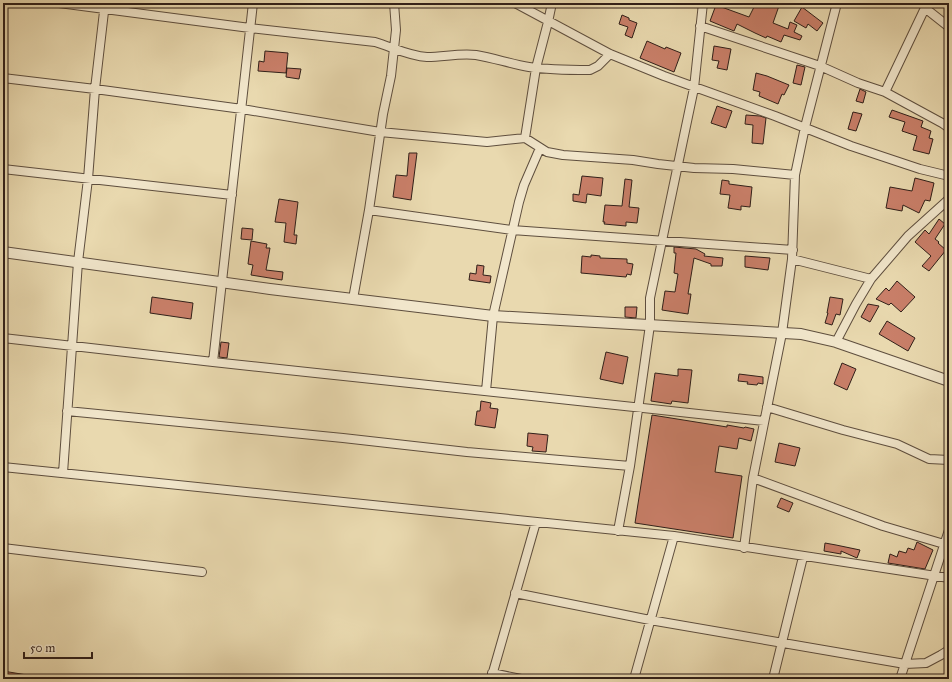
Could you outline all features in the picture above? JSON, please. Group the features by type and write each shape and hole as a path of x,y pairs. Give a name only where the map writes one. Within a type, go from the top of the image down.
{"street":[{"path":"59,3 104,6 250,28 375,42 408,54 426,57 454,54 477,55 536,68 590,70 598,66 610,54"},
{"path":"213,362 253,3"},
{"path":"353,299 369,210 394,48 396,30 394,3"},
{"path":"515,3 610,54 694,88 805,127 851,146 920,169 949,176"},
{"path":"525,138 536,68 552,3"},
{"path":"618,531 639,407 650,325 650,298 694,88 703,3"},
{"path":"744,548 753,478 782,332 793,254 795,175 805,127 837,3"},
{"path":"63,473 78,262 88,179 95,89 104,6"},
{"path":"885,92 925,6 949,27"},
{"path":"700,26 820,66 858,83 885,92 949,128"},
{"path":"3,78 242,109 380,132 487,142 525,138 547,152 563,155 795,175"},
{"path":"486,391 493,316 512,230 524,185 540,148"},
{"path":"3,169 232,196"},
{"path":"836,342 871,279 908,236 949,199"},
{"path":"369,210 512,230 663,241 793,254 871,279"},
{"path":"3,252 222,282 493,316 782,332 814,336 836,342 949,381"},
{"path":"3,338 764,421"},
{"path":"767,407 843,430 897,444 929,459 949,460"},
{"path":"68,411 343,438 467,452 630,466"},
{"path":"3,467 674,536 744,548 949,578"},
{"path":"753,478 883,526 944,544"},
{"path":"521,679 491,676 536,522"},
{"path":"900,679 935,577 949,530"},
{"path":"634,679 674,536"},
{"path":"3,548 202,572"},
{"path":"773,679 803,557"},
{"path":"515,593 650,620 905,664 926,663 949,650"}],"building":[{"path":"756,3 780,3 773,23 788,29 790,22 797,25 794,32 802,36 800,40 784,35 781,42 767,36 766,38 737,24 734,31 710,21 716,5 749,17"},
{"path":"802,7 823,23 817,31 808,24 806,28 794,21"},
{"path":"622,15 637,23 632,38 625,35 628,27 619,24"},
{"path":"647,41 665,49 666,47 681,53 674,72 640,58"},
{"path":"714,46 731,49 727,70 717,68 719,61 712,60"},
{"path":"265,51 288,53 286,73 258,71 259,61 264,62"},
{"path":"797,65 805,67 801,85 793,83"},
{"path":"287,68 301,69 299,79 286,77"},
{"path":"756,73 789,85 784,95 782,94 778,104 759,96 760,92 753,90"},
{"path":"860,89 866,92 863,103 856,101"},
{"path":"717,106 732,111 726,128 711,123"},
{"path":"892,110 923,121 921,127 931,131 929,138 933,139 929,154 913,150 917,136 902,131 905,122 889,117"},
{"path":"853,112 862,114 856,131 848,129"},
{"path":"746,115 766,118 763,144 752,143 753,125 745,124"},
{"path":"409,153 417,153 411,200 393,197 396,175 407,176"},
{"path":"582,176 603,178 601,196 587,194 586,203 573,201 573,194 579,195"},
{"path":"915,178 934,183 930,201 925,200 919,213 903,205 902,211 886,208 890,187 912,191"},
{"path":"625,179 632,180 629,207 639,208 637,223 626,222 626,226 604,224 605,205 622,206"},
{"path":"722,180 729,181 729,184 752,187 750,207 741,206 741,210 728,208 730,195 720,194"},
{"path":"279,199 298,202 294,235 297,235 296,244 284,242 286,223 275,222"},
{"path":"939,219 945,224 935,239 946,250 929,271 922,266 931,256 915,242 925,230 929,234"},
{"path":"242,228 253,229 252,240 241,239"},
{"path":"251,241 267,244 266,248 270,248 266,270 283,272 282,280 251,275 253,265 248,264"},
{"path":"674,247 696,249 705,254 704,256 723,258 722,266 711,266 711,264 694,258 688,294 691,294 688,314 662,310 665,291 675,292 678,274 674,273 676,253 674,253"},
{"path":"591,255 600,256 600,258 627,259 627,263 633,264 631,275 627,274 626,277 581,273 582,256 591,257"},
{"path":"745,256 770,258 768,270 745,267"},
{"path":"477,265 484,266 483,275 491,276 490,283 469,280 470,273 476,274"},
{"path":"897,281 915,297 901,312 891,303 889,305 876,299 886,288 889,291"},
{"path":"152,297 193,303 191,319 150,313"},
{"path":"830,297 843,299 840,315 836,314 832,325 825,323"},
{"path":"868,304 879,306 870,322 861,317"},
{"path":"625,307 637,307 636,318 625,317"},
{"path":"887,321 915,338 908,351 879,334"},
{"path":"221,342 229,343 227,358 219,357"},
{"path":"606,352 628,357 623,384 600,379"},
{"path":"842,363 856,369 847,390 834,384"},
{"path":"678,369 692,370 688,403 672,401 671,404 651,401 655,373 678,376"},
{"path":"739,374 763,377 763,384 747,384 748,382 738,381"},
{"path":"481,401 491,403 490,408 498,409 495,428 475,425 477,411 480,411"},
{"path":"652,415 727,427 727,425 754,429 751,441 739,438 737,449 719,446 715,472 742,476 733,538 635,523"},
{"path":"528,433 548,435 546,452 532,451 533,447 527,446"},
{"path":"779,443 800,448 795,466 775,462"},
{"path":"781,498 793,503 789,512 777,507"},
{"path":"917,542 933,550 925,569 888,563 890,554 897,557 899,551 906,553 908,548 914,550"},
{"path":"825,543 860,550 857,558 841,551 841,554 824,551"},
{"path":"3,671 27,675 27,679 3,679"}]}
